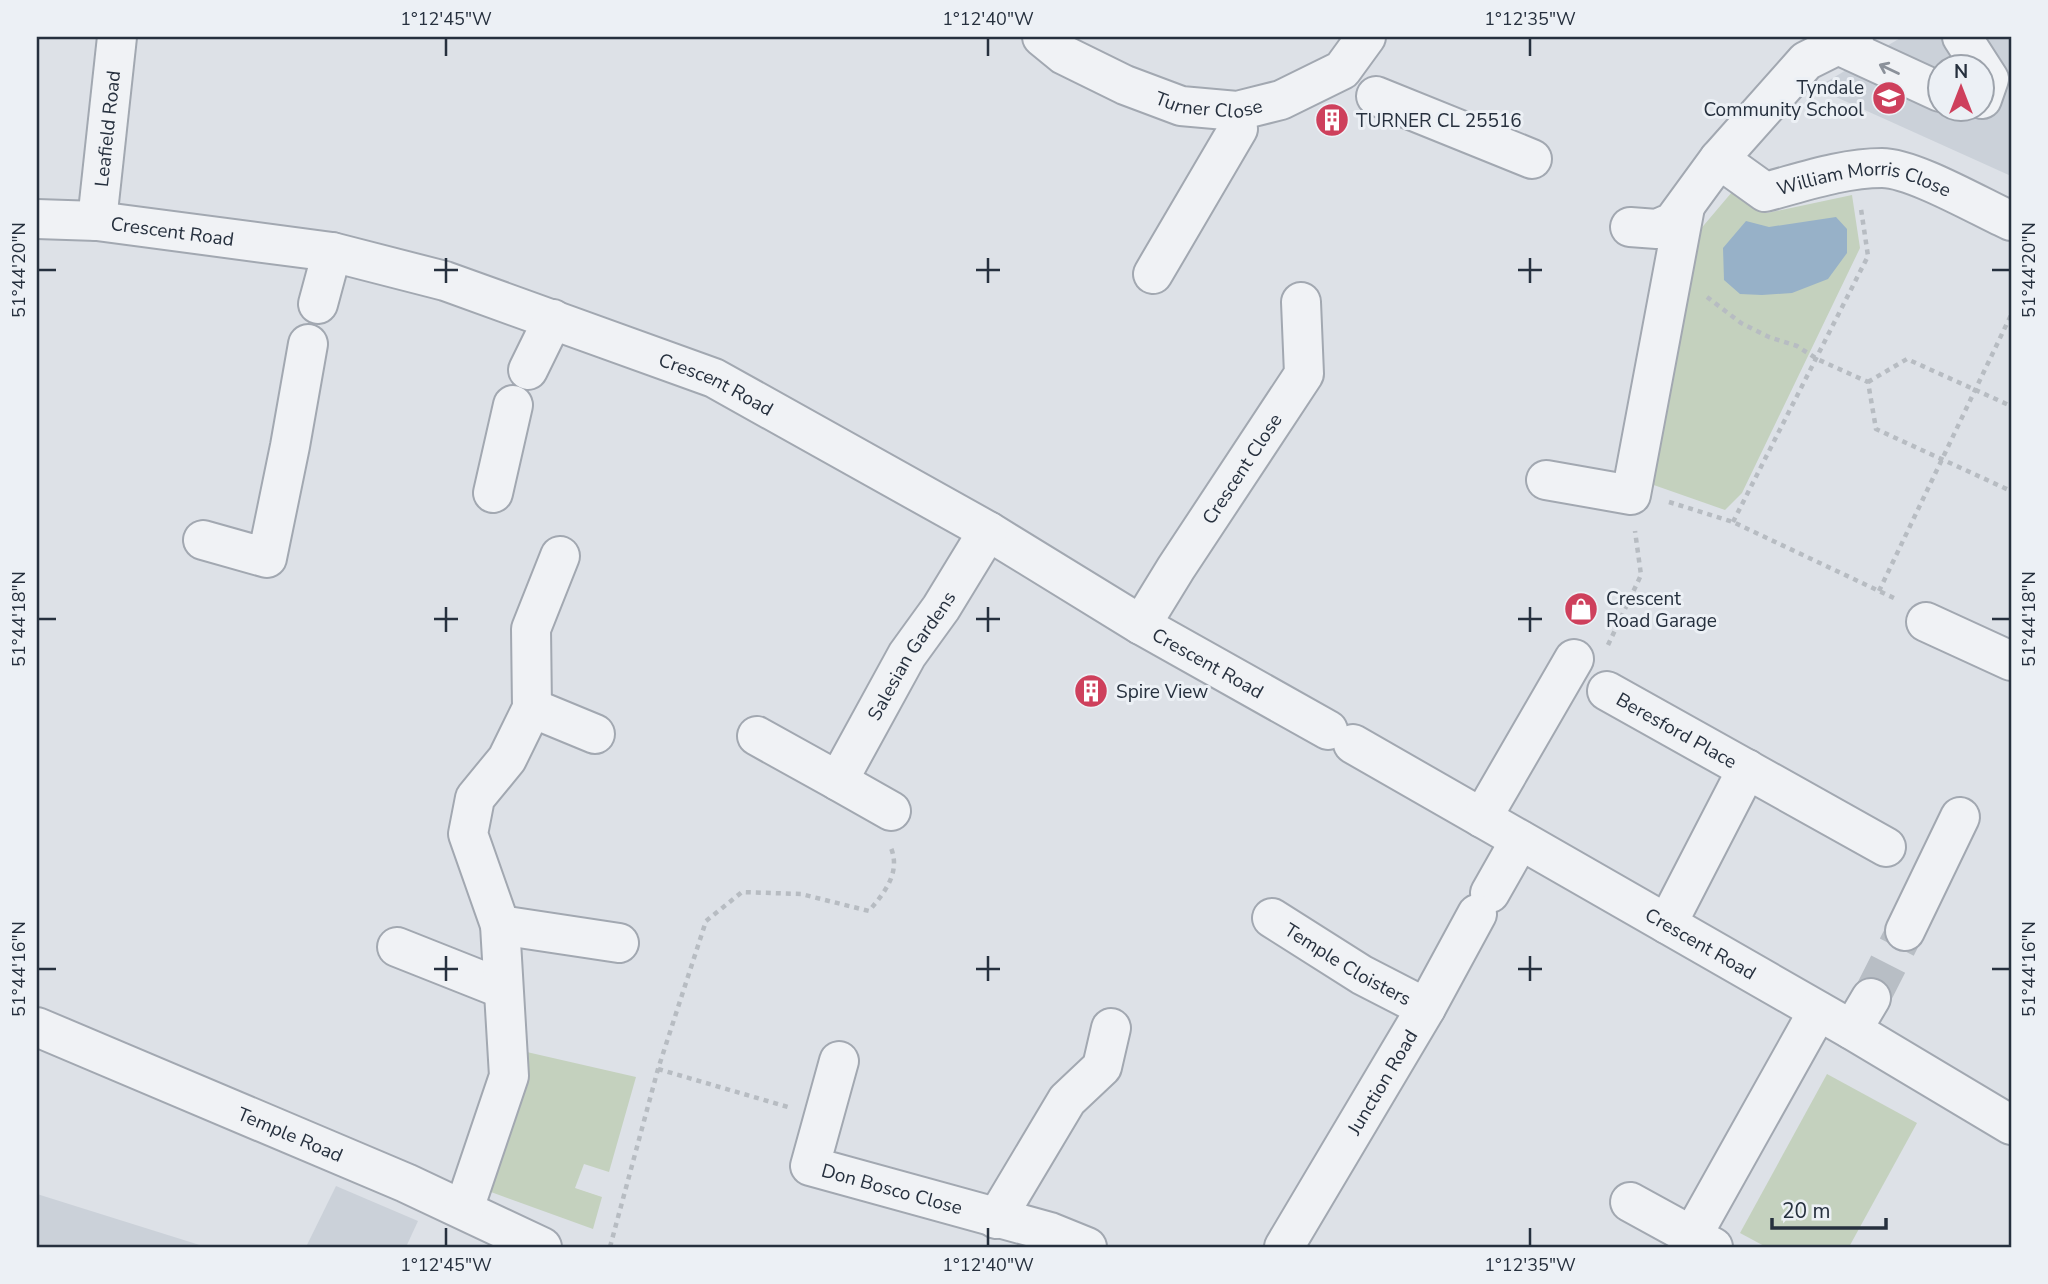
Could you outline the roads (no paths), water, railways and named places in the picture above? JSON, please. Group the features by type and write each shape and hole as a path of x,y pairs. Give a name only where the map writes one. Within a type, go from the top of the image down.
{"street":[{"name":"Leafield Road","path":"97,220 117,37"},
{"name":"Turner Close","path":"1042,37 1064,55 1181,106 1237,111 1281,100 1342,70 1366,37"},
{"path":"1962,37 1972,52"},
{"path":"1630,227 1657,229 1673,222 1719,159 1806,61 1846,41 1926,84"},
{"path":"1376,96 1532,159"},
{"path":"1153,274 1238,130"},
{"name":"William Morris Close","path":"1719,159 1765,192 1856,170 1884,168 1914,175 2011,221"},
{"path":"1546,480 1631,495 1685,207"},
{"name":"Crescent Road","path":"37,219 97,220 332,252 444,281 714,378 988,531 1141,625 1818,1011 1862,1014 2011,1125"},
{"path":"318,303 332,252"},
{"name":"Crescent Close","path":"1141,625 1304,374 1301,302"},
{"path":"528,370 553,319"},
{"path":"203,540 267,558 308,344"},
{"path":"493,493 513,405"},
{"name":"Salesian Gardens","path":"838,781 906,656 941,608 988,531"},
{"path":"464,1209 509,1076 500,925 468,834 475,797 507,759 532,708 531,629 560,556"},
{"path":"1913,611 2011,661"},
{"path":"1482,818 1590,653"},
{"name":"Beresford Place","path":"1606,691 1886,847"},
{"path":"532,708 595,734"},
{"path":"757,736 891,811"},
{"name":"Beresford Place","path":"1667,924 1747,769"},
{"path":"1905,931 1960,817"},
{"name":"Junction Road","path":"1284,1247 1426,1008 1520,840"},
{"name":"Temple Cloisters","path":"1272,918 1362,975 1426,1008"},
{"path":"500,925 619,943"},
{"path":"397,947 503,989"},
{"path":"1630,1202 1703,1242 1818,1011"},
{"name":"Temple Road","path":"37,1027 464,1209 538,1247"},
{"path":"996,1219 1067,1100 1102,1067 1111,1028"},
{"name":"Don Bosco Close","path":"839,1062 810,1166 1050,1233 1087,1247"}],"water":[{"path":"1836,217 1847,229 1847,253 1828,279 1792,293 1762,295 1740,294 1724,280 1723,248 1746,221 1769,227"}],"tunnel":[{"path":"1871,998 1905,931"}],"place":[{"name":"Tyndale Community School","path":"1889,98"},
{"name":"TURNER CL 25516","path":"1332,120"},
{"name":"Crescent Road Garage","path":"1581,609"},
{"name":"Spire View","path":"1091,691"}]}
